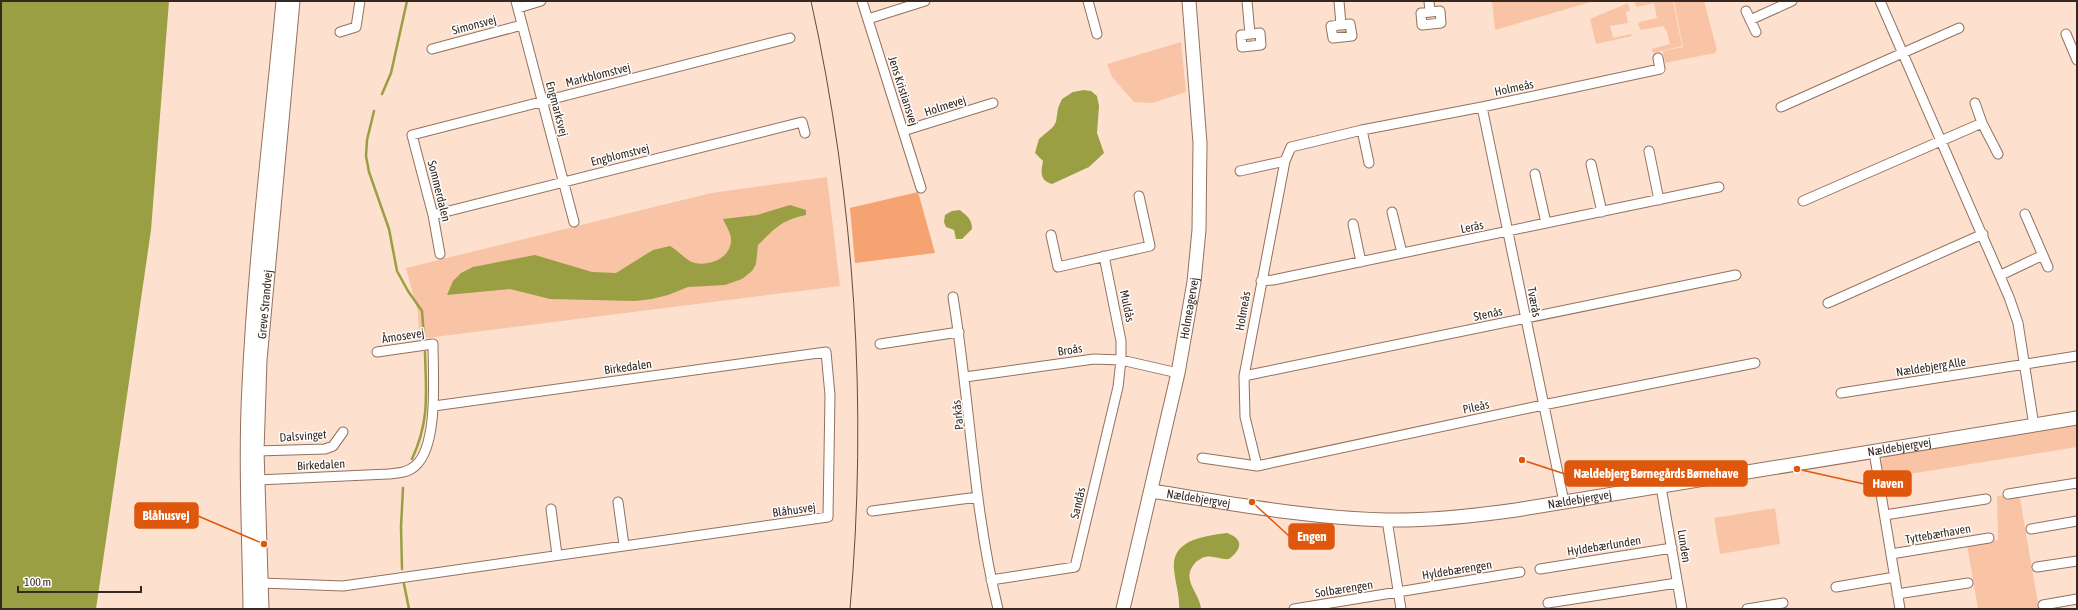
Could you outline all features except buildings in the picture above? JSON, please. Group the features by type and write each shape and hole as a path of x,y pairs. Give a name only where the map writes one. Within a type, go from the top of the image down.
{"street":[{"name":"Greve Strandvej","path":"250,609 247,474 249,386 254,305 284,1"},
{"name":"Greve Strandvej","path":"262,609 257,451 264,308 294,1"},
{"path":"340,32 356,27 360,1"},
{"path":"517,4 541,1"},
{"name":"Jens Kristiansvej","path":"862,1 921,188"},
{"path":"868,19 925,1"},
{"path":"1088,1 1097,34"},
{"name":"Holmeagervej","path":"1123,609 1178,373 1194,282 1201,184 1200,143 1189,1"},
{"path":"1247,1 1250,34"},
{"path":"1339,1 1341,25"},
{"path":"1429,1 1430,12"},
{"path":"1750,20 1792,1"},
{"path":"1880,1 1902,54 2001,275 2018,323 2034,426"},
{"name":"Engmarksvej","path":"517,4 574,222"},
{"path":"1746,11 1756,32"},
{"name":"Simonsvej","path":"432,48 522,25"},
{"path":"1781,107 1959,28"},
{"path":"2066,34 2077,60"},
{"name":"Markblomstvej","path":"412,135 790,38"},
{"name":"Holmeås","path":"1257,466 1245,417 1244,376 1261,281 1288,151 1295,144 1482,107 1660,69 1658,58"},
{"name":"Holmevej","path":"903,131 993,103"},
{"path":"1975,103 1982,123 1998,154"},
{"name":"Tværås","path":"1482,107 1564,502"},
{"name":"Engblomstvej","path":"433,215 802,122 805,133"},
{"path":"1803,201 1982,123"},
{"path":"1362,130 1369,163"},
{"name":"Sommerdalen","path":"412,135 433,215 440,254"},
{"path":"1649,151 1659,200"},
{"path":"1240,171 1285,161"},
{"path":"1591,164 1602,212"},
{"path":"1535,174 1546,223"},
{"name":"Lerås","path":"1261,281 1361,262 1719,187"},
{"path":"1051,235 1058,267 1150,246 1138,196"},
{"path":"1392,212 1402,253"},
{"path":"2026,214 2048,267"},
{"path":"1353,224 1361,262"},
{"path":"1828,303 1983,234"},
{"path":"2001,275 2043,255"},
{"name":"Muldås","path":"1104,256 1119,324 1121,360"},
{"name":"Stenås","path":"1244,376 1736,275"},
{"name":"Parkås","path":"954,297 965,377 978,497 991,580 998,609"},
{"path":"880,344 959,332"},
{"name":"Åmosevej","path":"377,352 433,344"},
{"name":"Birkedalen","path":"258,480 388,474 411,469 421,459 430,435 434,406 433,344"},
{"name":"Birkedalen","path":"434,406 826,352"},
{"name":"Blåhusvej","path":"261,583 343,586 828,517 830,396 826,352"},
{"name":"Nældebjerg Alle","path":"1841,394 2077,356"},
{"name":"Broås","path":"965,377 1094,359 1121,360 1178,373"},
{"name":"Sandås","path":"991,580 1075,567 1118,387 1121,360"},
{"name":"Pileås","path":"1202,458 1257,466 1544,405 1755,363"},
{"name":"Nældebjergvej","path":"1151,491 1334,517 1387,520 1478,516 2077,418"},
{"name":"Dalsvinget","path":"257,451 325,449 333,446 343,432"},
{"path":"1874,452 1900,609"},
{"path":"2008,494 2077,483"},
{"name":"Lunden","path":"1661,487 1682,609"},
{"path":"872,511 978,497"},
{"path":"1885,515 1986,499"},
{"path":"618,502 624,545"},
{"path":"551,509 557,555"},
{"path":"1387,520 1401,609"},
{"path":"2031,529 2077,521"},
{"name":"Tyttebærhaven","path":"1891,554 1989,538"},
{"name":"Hyldebærlunden","path":"1540,569 1672,548"},
{"path":"2037,567 2077,560"},
{"name":"Hyldebærengen","path":"1398,592 1520,572"},
{"path":"1836,587 1895,577"},
{"path":"1548,603 1677,583"},
{"path":"1897,594 1968,583"},
{"name":"Solbærengen","path":"1294,609 1398,592"},
{"path":"2044,605 2077,599"},
{"path":"1747,609 1783,603"}],"shaded area":[{"path":"1,1 169,1 151,230 96,609 1,609"},
{"path":"1492,1 1594,1 1495,30"},
{"path":"1673,1 1682,46 1653,53 1652,49 1670,44 1667,32 1663,26 1641,30 1638,24 1640,22 1657,18 1654,3 1637,7 1634,2"},
{"path":"1674,1 1704,1 1717,50 1715,53 1665,63 1663,51 1683,47"},
{"path":"1628,3 1630,11 1626,12 1628,23 1610,26 1613,38 1631,34 1632,36 1596,44 1590,19"},
{"path":"1181,42 1186,92 1152,103 1134,102 1112,77 1107,64"},
{"path":"1084,90 1091,91 1097,96 1099,106 1097,133 1104,153 1089,167 1052,184 1043,178 1043,161 1035,153 1039,139 1053,127 1056,122 1058,108 1062,99 1073,92"},
{"path":"827,177 840,286 419,339 418,313 406,268 711,193"},
{"path":"918,192 935,253 855,263 850,208"},
{"path":"790,205 806,210 806,215 791,219 774,229 758,245 756,264 752,271 742,279 725,285 688,287 668,295 635,301 550,299 510,289 447,295 453,281 461,273 473,267 535,255 592,272 616,273 653,250 670,246 692,262 700,264 712,262 718,260 726,253 731,242 730,233 723,219 757,215"},
{"path":"960,210 970,220 972,229 962,239 956,239 954,230 946,227 944,222 945,215 952,211"},
{"path":"2077,424 2077,447 1884,478 1880,462 1886,455"},
{"path":"2019,493 2039,609 1978,609 1967,545 1998,540 1997,496"},
{"path":"1775,508 1780,544 1720,554 1714,518"},
{"path":"1227,533 1239,541 1239,548 1237,552 1229,559 1204,557 1196,562 1191,569 1189,575 1190,581 1198,597 1201,609 1179,609 1179,599 1174,569 1178,551 1184,545 1200,538"}],"waterway":[{"path":"382,94 391,73 407,1"},
{"path":"374,111 367,140 366,156 369,172 389,229 397,271 408,291 422,311 424,337"},
{"path":"412,459 422,432 426,406 425,352"},
{"path":"402,569 401,527 403,488"},
{"path":"404,584 409,609"}],"tram line":[{"path":"811,1 826,76 838,151 854,304 858,456 850,609"}],"place":[{"name":"Nældebjerg Børnegårds Børnehave","path":"1522,460"},
{"name":"Haven","path":"1797,469"},
{"name":"Engen","path":"1252,502"},
{"name":"Blåhusvej","path":"264,544"}]}
